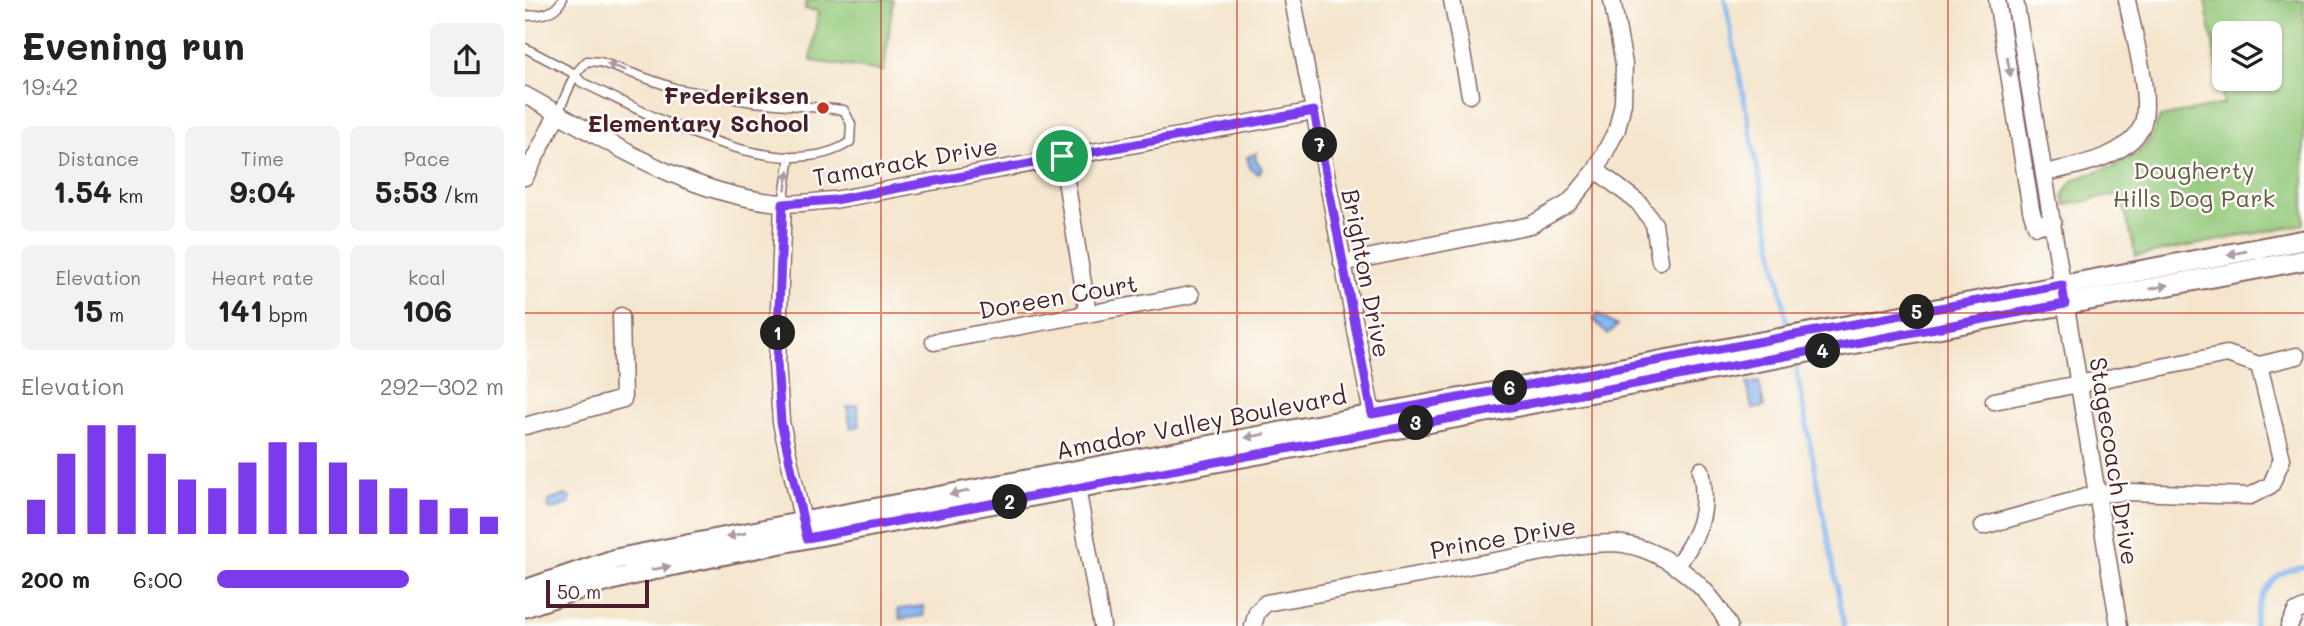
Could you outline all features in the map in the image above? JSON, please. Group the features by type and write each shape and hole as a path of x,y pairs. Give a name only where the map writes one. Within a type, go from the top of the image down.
{"street":[{"name":"Brighton Drive","path":"1293,0 1373,422"},
{"path":"1452,0 1470,95"},
{"path":"1342,263 1531,225 1569,203 1596,170 1617,129 1623,103 1623,64 1612,0"},
{"path":"1997,0 2020,128 2024,178 2031,210 2036,226 2053,222"},
{"name":"Stagecoach Drive","path":"2015,0 2119,626"},
{"path":"2045,173 2094,160 2126,145 2142,127 2144,96 2127,0"},
{"name":"Tamarack Drive","path":"525,95 684,181 725,193 783,204 834,200 1314,111"},
{"path":"525,177 558,113"},
{"path":"1062,156 1088,314"},
{"path":"1596,170 1639,203 1654,224 1660,261"},
{"path":"783,204 777,362 781,422 805,530"},
{"name":"Amador Valley Boulevard","path":"2064,295 2304,240"},
{"name":"Amador Valley Boulevard","path":"1075,480 1278,450 1284,440 1843,326 1983,310 2064,295 2304,260"},
{"name":"Doreen Court","path":"934,342 1191,295"},
{"name":"Amador Valley Boulevard","path":"525,590 616,559 805,530 1373,422 1759,363 1846,346 1983,310"},
{"path":"525,426 623,399 621,317"},
{"path":"1756,343 1759,363"},
{"path":"1994,401 2227,354 2259,365 2297,356"},
{"path":"1983,526 2097,495 2129,492 2251,496 2271,485 2282,459 2259,365"},
{"path":"1676,567 1692,545 1704,513 1706,498 1701,470"},
{"path":"1075,480 1102,626"},
{"name":"Amador Valley Boulevard","path":"525,607 573,590 805,530"},
{"name":"Prince Drive","path":"1255,619 1266,603 1582,545 1616,543 1647,552 1676,567 1700,584 1720,606 1729,626"},
{"path":"2289,626 2296,612 2304,608"}],"lane":[{"path":"525,16 546,15 558,8 562,0"},
{"path":"525,48 575,74 581,82 703,139 757,153 790,156 833,153 850,142 851,124 844,110 753,102 677,89 600,62 587,61 575,74 558,113"},
{"path":"783,204 790,156"}],"green space":[{"path":"806,0 893,0 884,71 811,61 818,11 805,9"},
{"name":"Dougherty Hills Dog Park","path":"2205,0 2304,0 2304,224 2136,256 2121,194 2065,205 2063,196 2073,180 2117,165 2138,153 2151,139 2160,117 2224,104 2222,91 2282,91 2282,21 2212,21 2212,38"}],"water":[{"path":"1257,153 1255,159 1262,168 1259,174 1251,170 1247,157"},
{"path":"1598,314 1617,326 1608,334 1594,320"},
{"path":"1759,382 1764,407 1752,409 1747,384"},
{"path":"857,405 860,426 851,428 847,407"},
{"path":"565,495 570,498 569,504 551,510 548,507 549,501"},
{"path":"923,606 924,616 900,619 898,609"}],"waterway":[{"path":"1725,0 1789,332"},
{"path":"1795,362 1844,626"},
{"path":"2254,626 2259,604 2268,586 2282,574 2304,567"}],"place":[{"name":"Frederiksen Elementary School","path":"823,108"}],"route":[{"path":"1314,111 1372,414 2062,285 2065,304 1759,363 1375,430 1077,489 807,538 781,422 777,362 783,204 834,200 1062,156 1314,111"}]}
